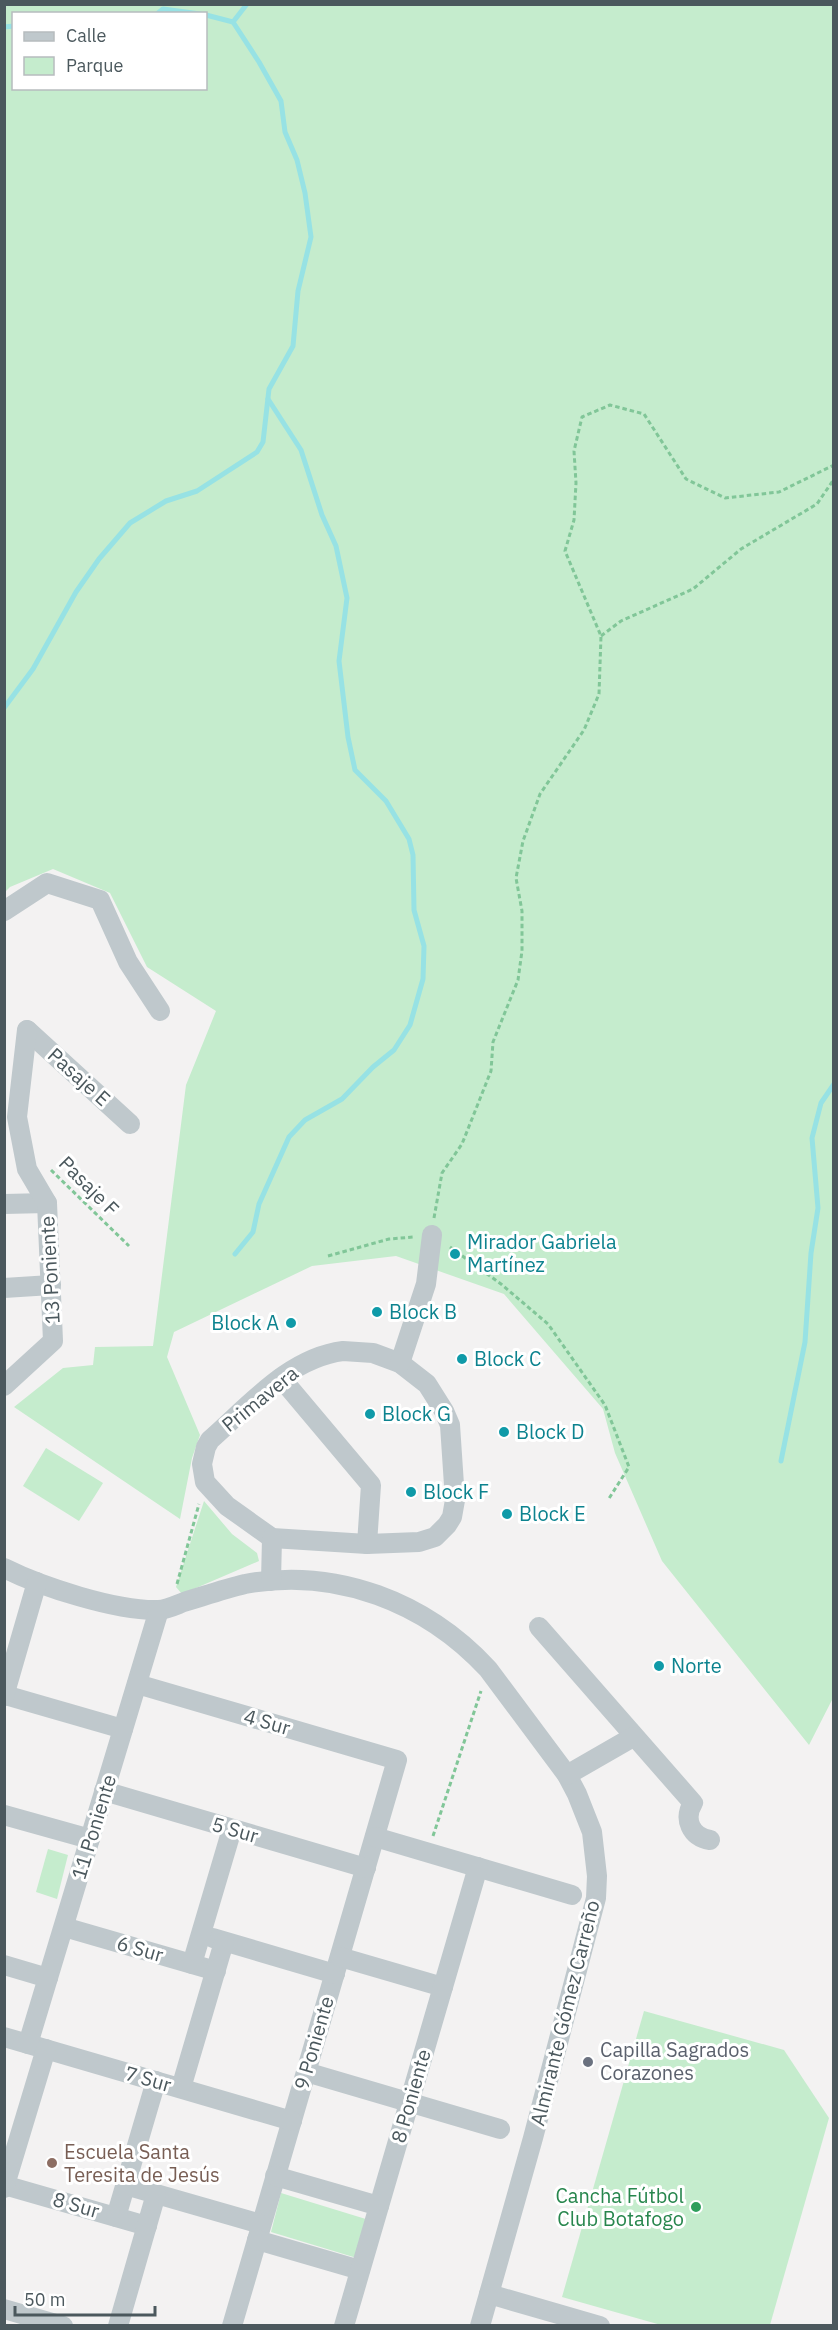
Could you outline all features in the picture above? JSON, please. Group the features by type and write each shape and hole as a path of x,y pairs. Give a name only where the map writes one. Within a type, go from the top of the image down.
{"street":[{"path":"4,910 47,883 100,900 128,962 160,1011"},
{"name":"13 Poniente","path":"4,1386 53,1341 47,1203 27,1169 11,1117 27,1030"},
{"name":"Pasaje E","path":"27,1030 130,1124"},
{"path":"4,1204 47,1203"},
{"path":"400,1364 426,1284 432,1235"},
{"path":"4,1288 51,1285"},
{"name":"Primavera","path":"206,1482 202,1464 210,1440 281,1377 315,1357 344,1351 373,1353 400,1364 427,1384 450,1425 454,1509 441,1532 427,1540 367,1544 272,1538"},
{"path":"281,1377 371,1485 367,1544"},
{"path":"206,1482 227,1506 272,1538 271,1581"},
{"name":"Almirante Gómez Carreño","path":"4,1568 37,1582 97,1601 159,1610 223,1589 271,1581 297,1580 340,1585 374,1593 398,1603 443,1629 464,1645 488,1669 567,1775 592,1832 596,1854 596,1898 533,2138 480,2325"},
{"path":"37,1582 10,1654 5,1695 123,1729"},
{"name":"11 Poniente","path":"5,2186 37,2046 48,1978 159,1610"},
{"path":"539,1627 693,1803 688,1815 691,1827 699,1837 710,1840"},
{"name":"4 Sur","path":"137,1684 397,1760"},
{"path":"567,1775 633,1737"},
{"name":"9 Poniente","path":"232,2325 397,1760"},
{"name":"5 Sur","path":"104,1791 366,1868"},
{"path":"4,1815 90,1839"},
{"path":"192,1964 232,1829"},
{"path":"375,1837 572,1894"},
{"name":"8 Poniente","path":"344,2325 478,1867"},
{"name":"6 Sur","path":"64,1927 216,1971"},
{"path":"201,1934 224,1942 443,1987"},
{"path":"182,2088 224,1942"},
{"path":"4,1965 48,1978"},
{"name":"7 Sur","path":"4,2037 292,2121"},
{"path":"306,2072 500,2129"},
{"path":"116,2217 156,2081"},
{"path":"275,2176 379,2206"},
{"name":"8 Sur","path":"125,2185 156,2194 360,2270"},
{"name":"8 Sur","path":"5,2186 147,2226"},
{"path":"117,2325 156,2194"},
{"path":"489,2294 600,2325"},
{"path":"4,2309 63,2325"}],"path":[{"path":"432,1235 442,1173 462,1144 491,1071 494,1042 518,980 522,951 522,911 516,878 523,841 540,794 584,730 599,694 601,636 565,551 574,520 576,483 574,450 582,417 610,405 644,414 686,479 725,498 779,492 834,465"},
{"path":"601,636 621,621 693,589 741,549 817,504 834,479"},
{"name":"Pasaje F","path":"27,1169 40,1159 129,1246"},
{"path":"328,1256 388,1239 432,1235 501,1284 548,1324 605,1405 629,1467 608,1500"},
{"path":"159,1610 175,1593 206,1482"},
{"path":"428,1852 488,1669"}],"green space":[{"path":"5,5 833,5 834,1696 809,1745 662,1561 615,1453 603,1409 504,1294 396,1256 312,1266 174,1332 167,1357 200,1435 192,1458 180,1519 14,1407 63,1368 93,1365 95,1347 153,1346 186,1085 216,1011 147,967 110,893 53,869 10,887 5,892"},
{"path":"46,1448 103,1483 79,1521 23,1486"},
{"path":"204,1501 232,1534 257,1553 259,1561 182,1594 176,1587"},
{"path":"48,1849 68,1855 57,1899 36,1892"},
{"name":"Cancha Fútbol Club Botafogo","path":"644,2011 784,2050 829,2118 770,2325 661,2325 562,2297"},
{"path":"281,2193 369,2220 360,2259 271,2232"}],"waterway":[{"path":"4,708 33,669 76,592 99,559 130,523 166,501 197,491 257,452 263,442 269,389 293,346 298,291 311,237 305,193 297,160 285,132 281,101 233,22 247,4"},
{"path":"159,12 163,9 185,12"},
{"path":"207,15 233,22"},
{"path":"4,27 12,26"},
{"path":"235,1254 253,1232 259,1204 289,1137 305,1120 342,1099 373,1067 394,1050 410,1025 423,979 424,946 414,910 413,855 409,839 386,801 355,770 348,737 339,661 347,598 336,546 322,515 301,450 268,399"},
{"path":"781,1461 805,1342 811,1253 818,1208 812,1138 821,1103 834,1084"}],"place":[{"name":"Mirador Gabriela Martínez","path":"455,1254"},
{"name":"Block B","path":"377,1312"},
{"name":"Block A","path":"291,1323"},
{"name":"Block C","path":"462,1359"},
{"name":"Block G","path":"370,1414"},
{"name":"Block D","path":"504,1432"},
{"name":"Block F","path":"411,1492"},
{"name":"Block E","path":"507,1514"},
{"name":"Norte","path":"659,1666"},
{"name":"Capilla Sagrados Corazones","path":"588,2062"},
{"name":"Escuela Santa Teresita de Jesús","path":"52,2163"},
{"name":"Cancha Fútbol Club Botafogo","path":"696,2207"}]}
